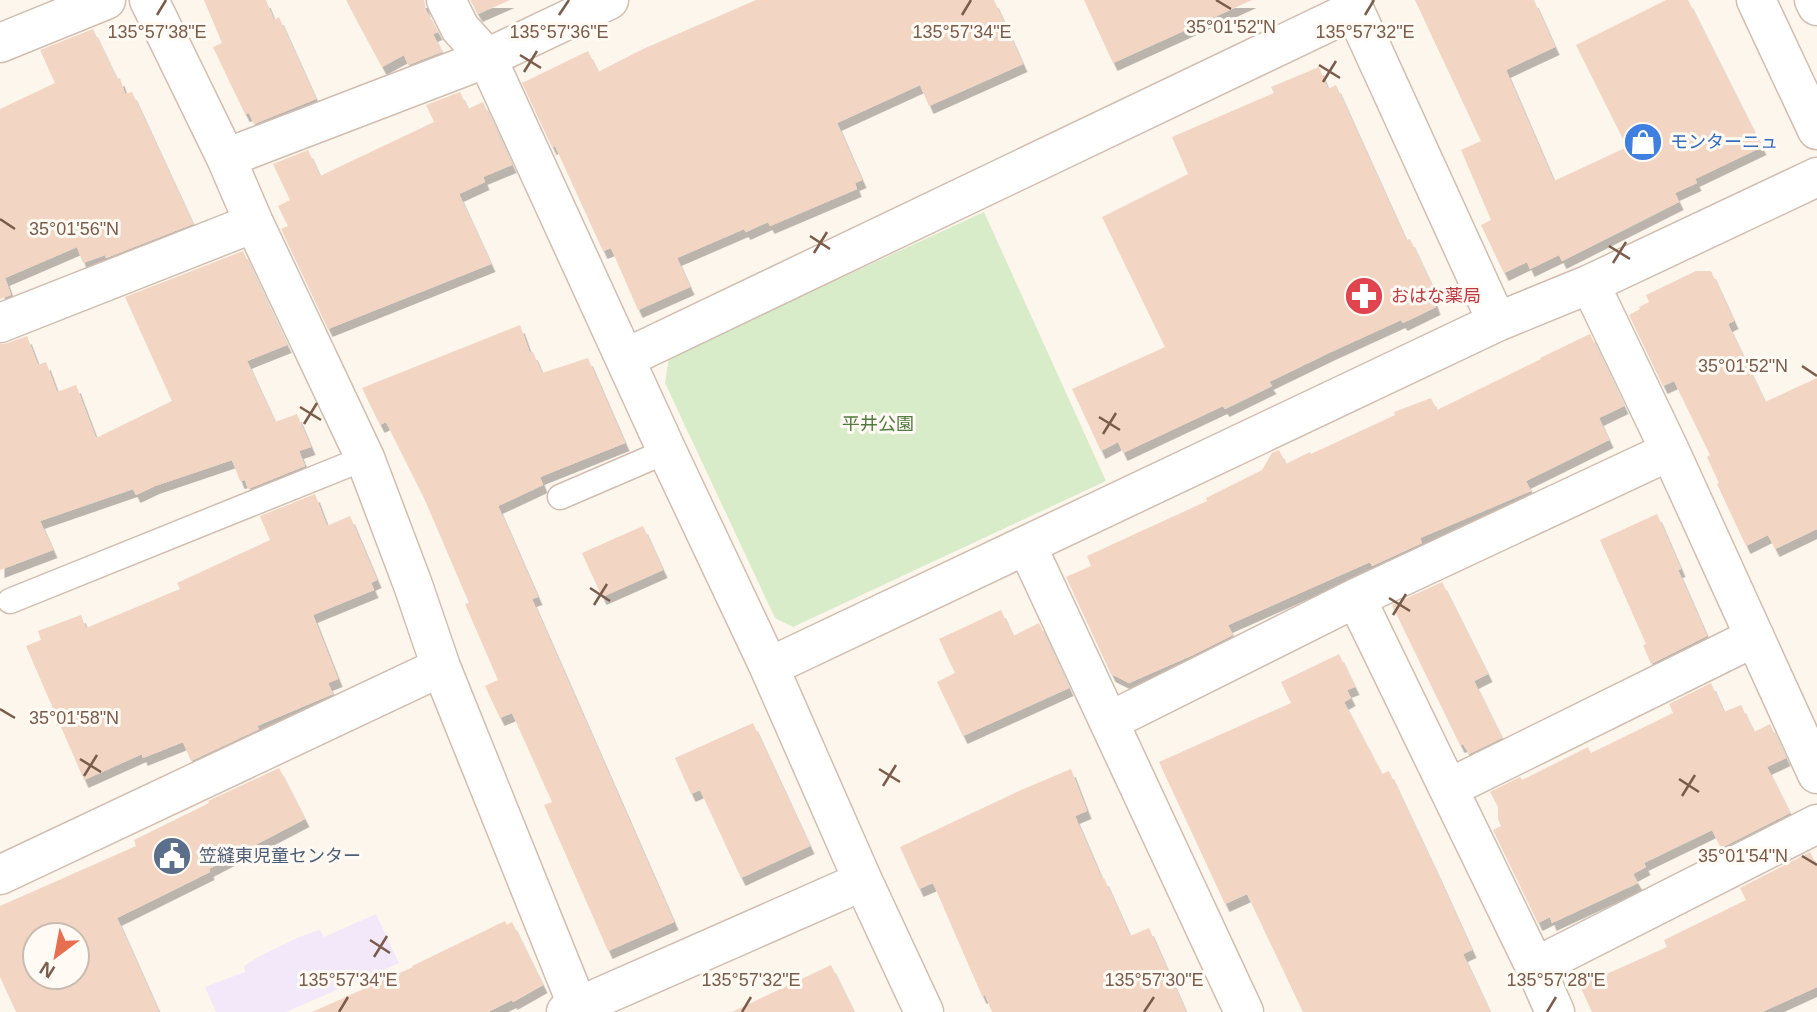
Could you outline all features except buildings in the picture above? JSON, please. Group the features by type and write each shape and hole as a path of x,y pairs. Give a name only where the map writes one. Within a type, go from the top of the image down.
{"street":[{"path":"0,43 106,0"},
{"path":"149,0 226,158 365,458 441,667 575,1010 863,881"},
{"path":"446,0 460,28 487,58 769,667 863,881 925,1012"},
{"path":"226,158 487,58 609,0"},
{"path":"1756,0 1817,130"},
{"path":"1814,0 1817,6"},
{"path":"625,358 1352,5 1497,322"},
{"path":"769,667 1497,322 1590,284 1817,177"},
{"path":"0,323 254,223"},
{"path":"1590,284 1670,451 1817,774"},
{"path":"1110,721 1356,598 1670,451"},
{"path":"1027,546 1244,1012"},
{"path":"1356,598 1555,1012"},
{"path":"1449,788 1755,637"},
{"path":"0,875 441,667"},
{"path":"1535,967 1817,824"}],"lane":[{"path":"560,497 667,451"},
{"path":"10,601 365,458"}],"shaded area":[{"path":"376,914 399,963 286,1012 216,1012 205,987 245,972 244,966 299,937 320,930 324,937"}],"green space":[{"name":"平井公園","path":"984,212 1106,481 793,627 775,618 665,383 669,357"}],"place":[{"name":"モンターニュ","path":"1643,142"},
{"name":"おはな薬局","path":"1364,296"},
{"name":"笠縫東児童センター","path":"172,856"}]}
